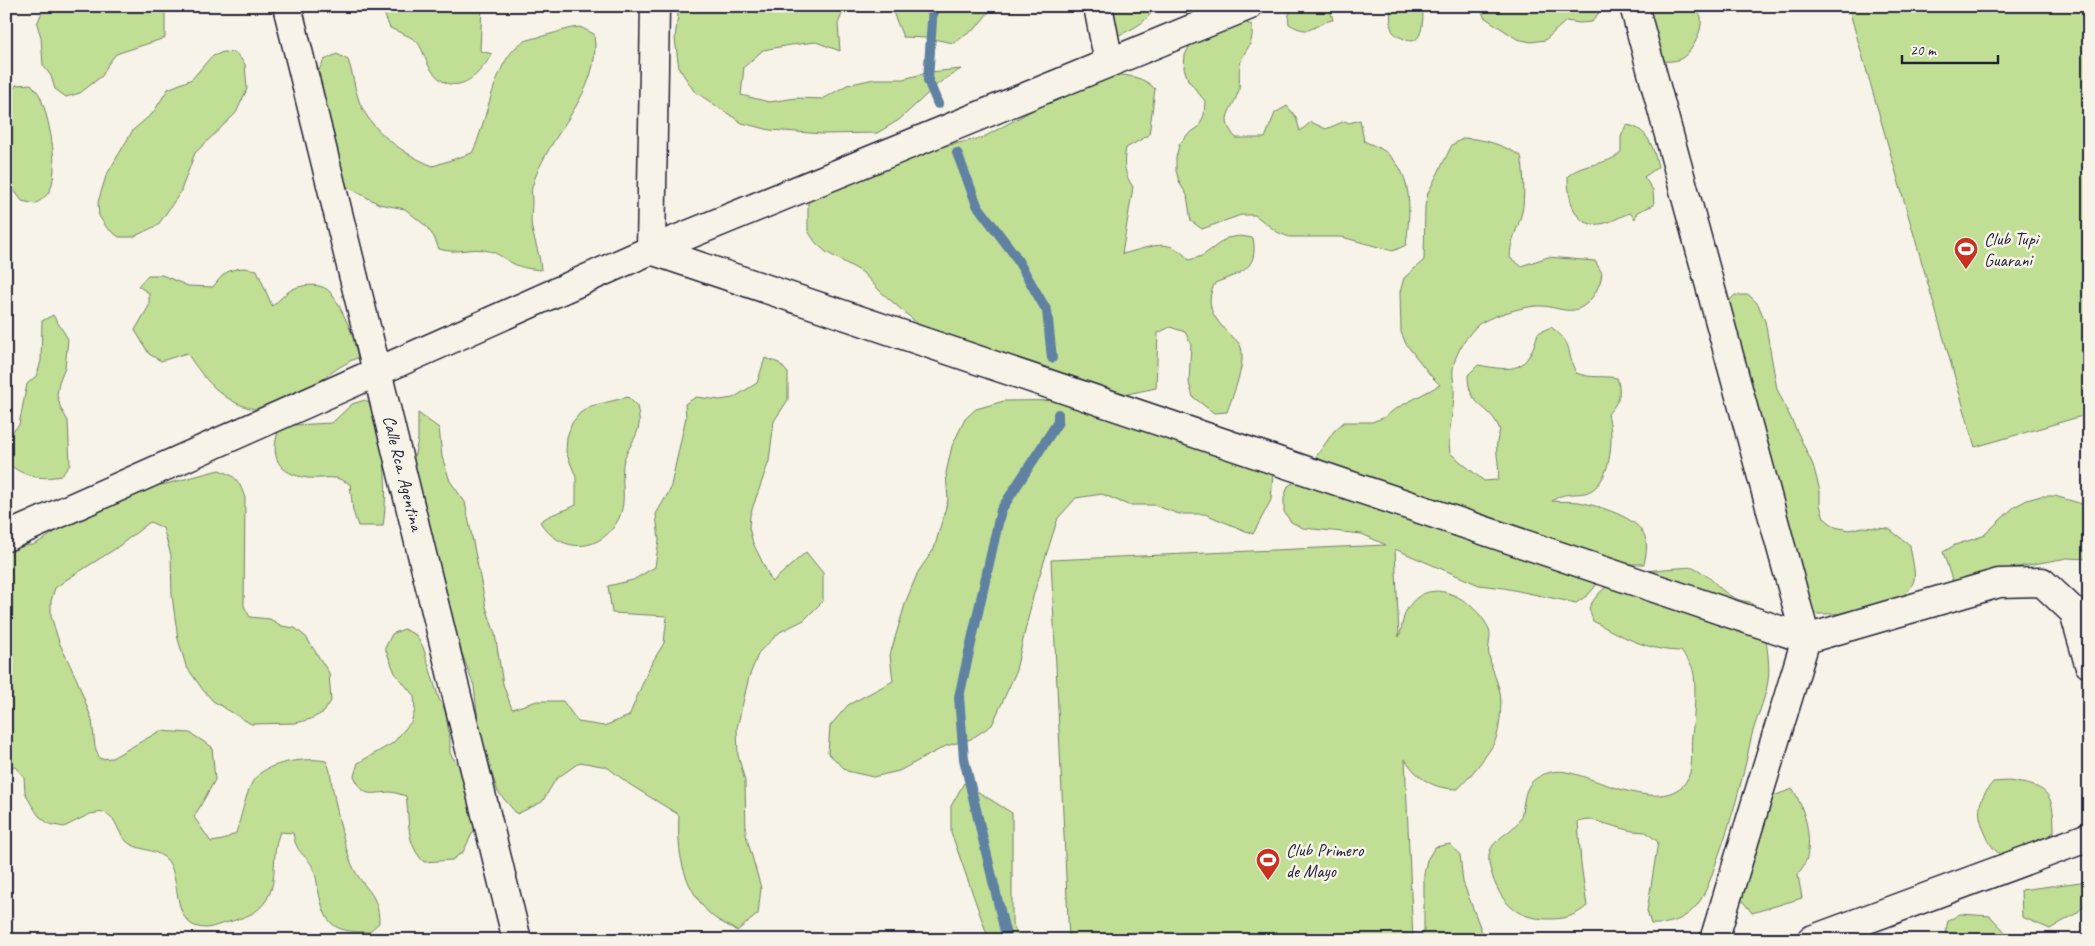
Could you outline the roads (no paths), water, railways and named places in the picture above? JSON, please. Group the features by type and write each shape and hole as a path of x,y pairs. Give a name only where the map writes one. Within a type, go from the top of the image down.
{"street":[{"name":"Calle Rca. Agentina","path":"287,6 517,940"},
{"path":"650,250 655,6"},
{"path":"1098,6 1109,63"},
{"path":"6,537 650,250 1248,6"},
{"path":"1634,6 1806,639 1714,940"},
{"path":"650,250 1806,639 1999,583 2042,582 2074,612 2089,664"},
{"path":"1811,940 2089,837"}],"waterway":[{"path":"933,6 928,80 938,104"},
{"path":"957,153 977,205 1014,254 1047,311 1052,358"},
{"path":"1007,940 964,759 959,697 1001,510 1058,422 1058,414"}],"place":[{"name":"Club Tupi Guarani","path":"1966,270"},
{"name":"Club Primero de Mayo","path":"1268,881"}]}
